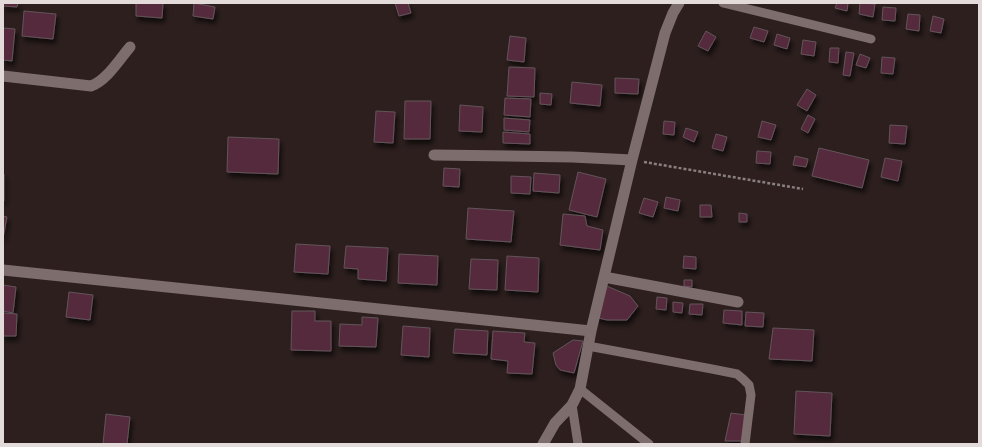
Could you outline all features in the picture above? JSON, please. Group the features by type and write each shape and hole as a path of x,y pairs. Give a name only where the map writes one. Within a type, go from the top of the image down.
{"street":[{"path":"543,444 555,423 572,405 580,389 591,331 632,160 665,33 673,13 679,3"},
{"path":"3,76 90,86 98,84 130,47"},
{"path":"434,155 572,157 632,160"},
{"path":"3,270 591,331"},
{"path":"604,277 738,302"}],"lane":[{"path":"723,3 871,39"},
{"path":"588,346 737,374 749,385 751,395 745,444"},
{"path":"580,389 649,444"},
{"path":"572,405 578,444"}],"path":[{"path":"632,160 803,189"}],"building":[{"path":"3,3 18,3 17,7 3,6"},
{"path":"136,3 163,3 162,18 136,16"},
{"path":"194,3 215,7 213,19 193,16"},
{"path":"395,3 408,3 411,13 399,16"},
{"path":"837,3 848,3 847,11 835,8"},
{"path":"860,3 875,4 873,17 859,14"},
{"path":"883,7 896,8 895,21 882,20"},
{"path":"24,11 56,14 53,39 22,36"},
{"path":"908,14 920,15 919,31 906,29"},
{"path":"933,16 944,19 941,33 930,31"},
{"path":"754,27 768,31 764,42 750,38"},
{"path":"3,28 15,29 12,61 3,60"},
{"path":"706,31 716,37 708,51 698,46"},
{"path":"777,34 790,38 787,49 774,45"},
{"path":"510,36 526,38 524,62 507,60"},
{"path":"803,40 816,42 814,56 801,54"},
{"path":"830,48 839,48 838,63 829,62"},
{"path":"846,52 854,53 850,76 843,75"},
{"path":"860,54 870,58 866,68 856,65"},
{"path":"882,57 895,58 893,74 881,73"},
{"path":"509,67 535,68 534,97 507,96"},
{"path":"615,78 639,79 638,94 615,93"},
{"path":"572,82 602,85 600,106 570,103"},
{"path":"807,89 816,95 807,111 797,105"},
{"path":"540,93 552,94 551,105 540,104"},
{"path":"505,98 531,99 530,117 504,115"},
{"path":"405,101 431,101 430,139 404,139"},
{"path":"460,105 483,107 482,132 459,131"},
{"path":"376,111 395,112 393,143 374,142"},
{"path":"808,115 815,119 808,133 801,129"},
{"path":"504,118 530,120 529,132 504,130"},
{"path":"664,121 675,122 674,135 663,134"},
{"path":"762,121 776,125 771,140 758,137"},
{"path":"890,125 907,126 905,144 889,143"},
{"path":"686,128 698,132 694,142 683,137"},
{"path":"503,132 530,134 530,144 503,143"},
{"path":"716,134 727,137 723,151 712,148"},
{"path":"228,137 279,139 278,174 227,172"},
{"path":"819,148 869,160 862,188 812,176"},
{"path":"757,151 771,152 770,164 756,163"},
{"path":"795,156 808,159 806,167 793,165"},
{"path":"885,158 902,161 898,181 881,177"},
{"path":"444,168 460,169 459,187 443,186"},
{"path":"578,172 606,179 597,217 569,210"},
{"path":"534,173 560,175 559,193 533,191"},
{"path":"4,174 4,201 3,201"},
{"path":"511,176 531,177 530,194 511,193"},
{"path":"666,197 680,200 678,211 664,208"},
{"path":"644,198 658,202 653,217 639,213"},
{"path":"700,205 711,205 712,217 700,217"},
{"path":"468,208 514,211 511,242 466,239"},
{"path":"739,213 747,214 747,222 739,222"},
{"path":"563,214 585,216 587,226 603,230 600,250 560,245"},
{"path":"3,216 7,217 3,238"},
{"path":"296,244 330,246 328,274 294,272"},
{"path":"346,246 388,248 386,281 358,279 358,269 344,268"},
{"path":"399,254 438,256 437,285 398,283"},
{"path":"507,256 539,258 538,292 505,290"},
{"path":"684,256 696,257 696,269 683,268"},
{"path":"471,259 498,260 497,290 469,289"},
{"path":"684,280 692,280 692,287 684,286"},
{"path":"602,284 630,296 638,306 627,320 607,320 594,317"},
{"path":"3,285 16,287 13,313 3,311"},
{"path":"69,292 93,295 90,320 66,317"},
{"path":"657,297 667,298 666,310 656,309"},
{"path":"673,302 683,303 682,313 673,312"},
{"path":"690,304 703,304 702,315 689,314"},
{"path":"724,310 742,311 742,325 723,323"},
{"path":"292,311 315,311 315,321 331,321 331,351 291,350"},
{"path":"746,312 764,313 763,327 745,326"},
{"path":"3,313 17,314 16,336 3,336"},
{"path":"362,317 378,318 376,347 339,346 340,324 362,325"},
{"path":"403,326 430,328 429,357 401,355"},
{"path":"773,328 814,330 812,361 769,359"},
{"path":"455,329 488,331 487,355 453,353"},
{"path":"493,331 525,333 524,342 535,343 532,374 507,373 508,361 491,359"},
{"path":"573,340 583,341 574,373 560,370 556,365 553,353"},
{"path":"796,391 832,393 830,436 794,434"},
{"path":"731,413 746,415 742,441 725,441"},
{"path":"106,414 130,417 127,444 103,444"}]}
